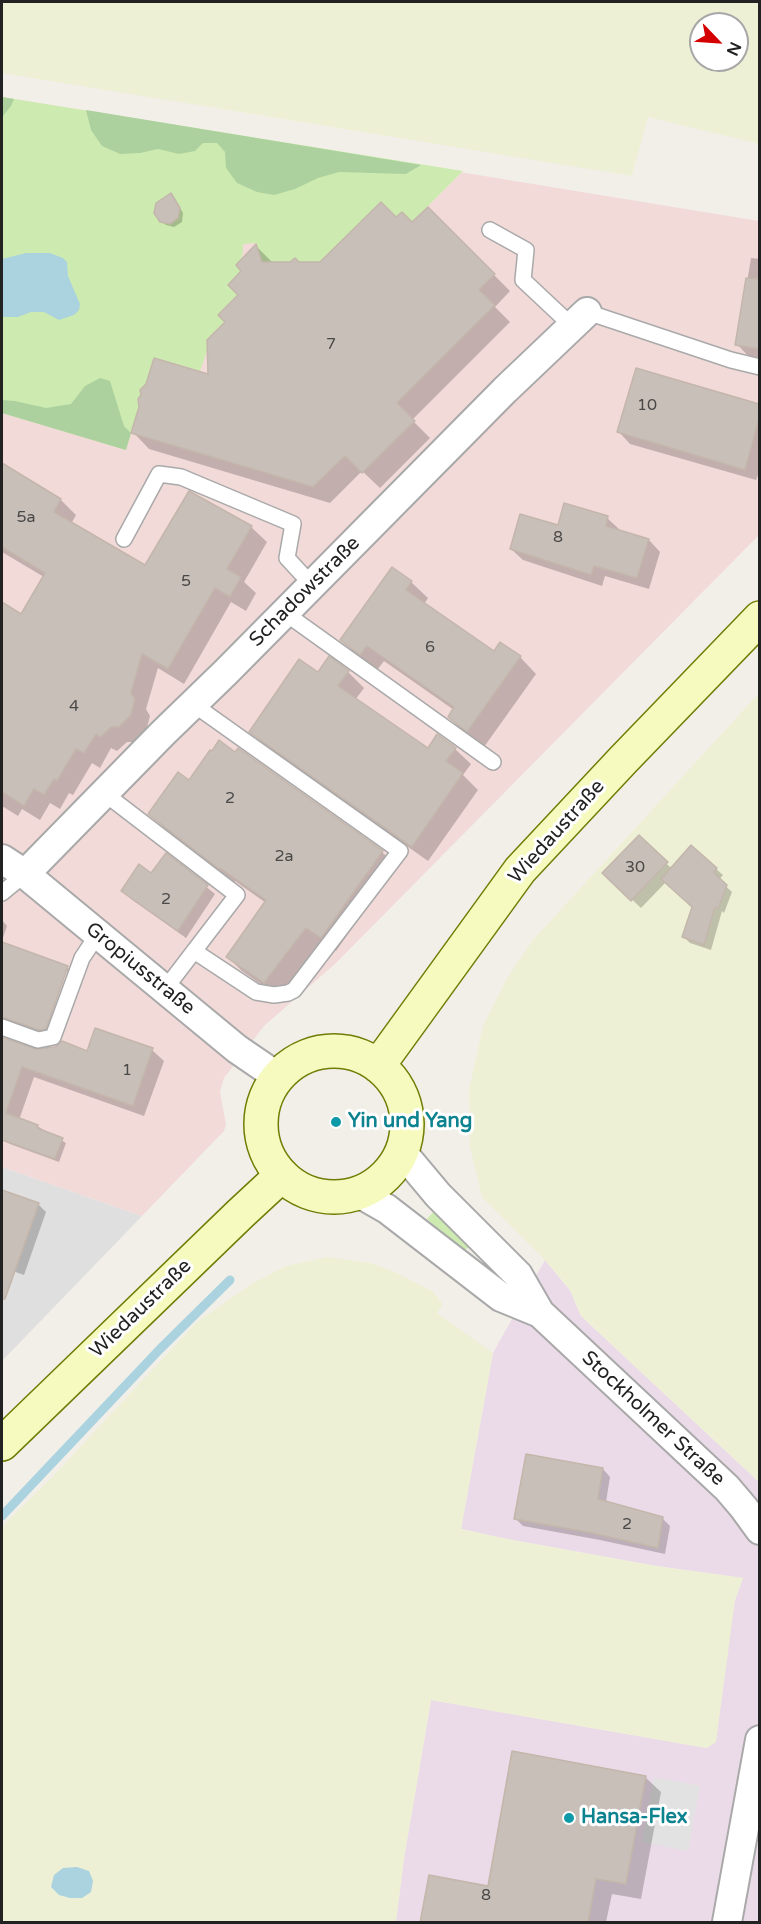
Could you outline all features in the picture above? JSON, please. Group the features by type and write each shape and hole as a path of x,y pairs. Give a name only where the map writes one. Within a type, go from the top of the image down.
{"main road":[{"name":"Wiedaustraße","path":"378,1066 520,870 759,618"},
{"path":"337,1051 359,1055 378,1066 394,1083 405,1105 407,1129 402,1152 389,1172 375,1185 359,1193 343,1197 326,1197 295,1186 282,1175 269,1158 262,1138 262,1116 267,1096 278,1077 295,1063 315,1054 337,1051"},
{"name":"Wiedaustraße","path":"2,1444 282,1175"}],"street":[{"name":"Schadowstraße","path":"25,874 505,390 579,319"},
{"name":"Gropiusstraße","path":"2,859 25,874 237,1049 278,1077"},
{"name":"Stockholmer Straße","path":"402,1152 448,1206 518,1275 540,1313 726,1488 759,1530"},
{"name":"Stockholmer Straße","path":"359,1193 387,1209 501,1298 540,1313"},
{"path":"727,1923 759,1740"}],"lane":[{"path":"490,230 526,250 523,280 579,319 759,367"},
{"path":"124,539 159,474 181,477 294,524 287,558 312,585"},
{"path":"285,613 493,762"},
{"path":"193,704 399,851 294,990 288,993 274,995 256,992 194,951"},
{"path":"104,793 237,895 165,989"},
{"path":"2,893 25,874"},
{"path":"2,1027 38,1040 53,1037 82,958 98,934"}],"shaded area":[{"path":"2,97 759,221 759,535 335,964 264,1026 224,1078 220,1092 226,1124 224,1131 142,1216 2,1167"},
{"path":"2,1167 142,1216 2,1361"},
{"path":"545,1260 570,1290 581,1316 759,1482 759,1922 396,1922 404,1858 431,1700 707,1748 735,1600 743,1578 656,1566 461,1529 493,1353"},
{"path":"654,1777 700,1786 688,1851 642,1842"}],"green space":[{"path":"2,2 759,2 759,144 648,117 632,176 2,73"},
{"path":"2,97 463,171 412,222 402,212 396,217 381,202 310,273 295,258 290,262 260,262 256,243 243,244 241,271 228,285 238,295 218,315 225,322 207,351 200,371 154,358 145,387 140,390 142,396 138,399 140,405 126,450 2,413"},
{"path":"2,97 14,99 2,117"},
{"path":"86,110 421,165 406,174 339,172 274,195 257,192 237,183 226,168 225,152 217,143 203,143 195,151 179,154 158,149 120,154 102,146 91,130"},
{"path":"100,378 110,381 124,426 131,433 126,450 2,413 2,400 46,408 71,404 85,386"},
{"path":"759,693 759,1482 581,1316 570,1290 545,1260 482,1197 470,1147 469,1090 483,1026 509,975 533,940"},
{"path":"436,1209 470,1245 468,1248 463,1251 460,1249 427,1219"},
{"path":"327,1257 371,1263 432,1291 443,1304 437,1313 493,1353 461,1529 656,1566 743,1578 735,1600 716,1742 707,1748 431,1700 404,1858 396,1922 2,1922 2,1527 197,1322 253,1283 286,1266"}],"water":[{"path":"26,253 50,253 67,262 68,276 80,304 79,310 74,315 59,320 44,312 31,312 18,317 2,317 2,259"},
{"path":"77,1867 89,1871 93,1881 91,1892 82,1898 59,1895 51,1887 54,1875 63,1868"}],"building":[{"path":"171,193 180,208 178,218 170,224 160,222 154,213 156,203"},
{"path":"381,202 396,217 402,212 412,222 428,207 495,274 479,290 495,305 397,403 415,421 362,473 345,456 313,487 131,433 139,407 140,390 146,384 154,358 208,374 207,340 225,322 218,315 238,295 228,285 241,271 236,265 256,244 262,262 290,262 295,258 299,262 320,262"},
{"path":"746,278 759,279 759,349 735,345"},
{"path":"636,368 759,404 759,419 745,470 617,432"},
{"path":"2,463 61,499 54,512 145,565 189,491 252,526 227,569 241,577 230,597 215,588 168,669 142,654 131,693 135,699 131,715 119,727 111,727 101,737 96,734 84,753 76,749 57,781 54,779 44,795 34,789 24,806 2,792 2,602 21,614 45,573 2,547"},
{"path":"564,503 608,516 606,526 649,539 637,578 594,566 591,575 510,549 520,514 558,525"},
{"path":"392,567 412,581 406,590 494,651 500,642 521,656 467,732 448,717 454,707 367,646 360,655 340,640"},
{"path":"329,656 349,671 338,686 428,748 437,734 456,748 446,761 463,773 412,847 249,732 299,659 318,672"},
{"path":"219,740 235,752 238,748 383,851 321,938 306,928 264,983 226,957 266,900 219,869 148,814 178,772 189,780"},
{"path":"639,835 668,862 631,901 602,873"},
{"path":"691,845 717,868 714,873 727,885 718,909 715,907 704,945 682,937 692,907 661,879"},
{"path":"166,853 208,885 178,931 121,891 139,864 151,873"},
{"path":"2,942 68,966 46,1029 39,1030 2,1017"},
{"path":"95,1028 153,1048 133,1106 22,1067 6,1113 38,1125 37,1128 63,1138 55,1159 2,1140 2,1037 35,1049 55,1047 62,1041 87,1051"},
{"path":"2,1190 39,1203 5,1299 2,1299"},
{"path":"526,1454 603,1468 598,1499 663,1517 658,1548 514,1519"},
{"name":"Hansa-Flex","path":"512,1751 646,1776 626,1884 596,1879 588,1923 420,1923 429,1875 488,1886"}],"waterway":[{"path":"2,1516 160,1349 230,1280"}],"place":[{"name":"Yin und Yang","path":"336,1122"},
{"name":"Hansa-Flex","path":"569,1818"}]}
